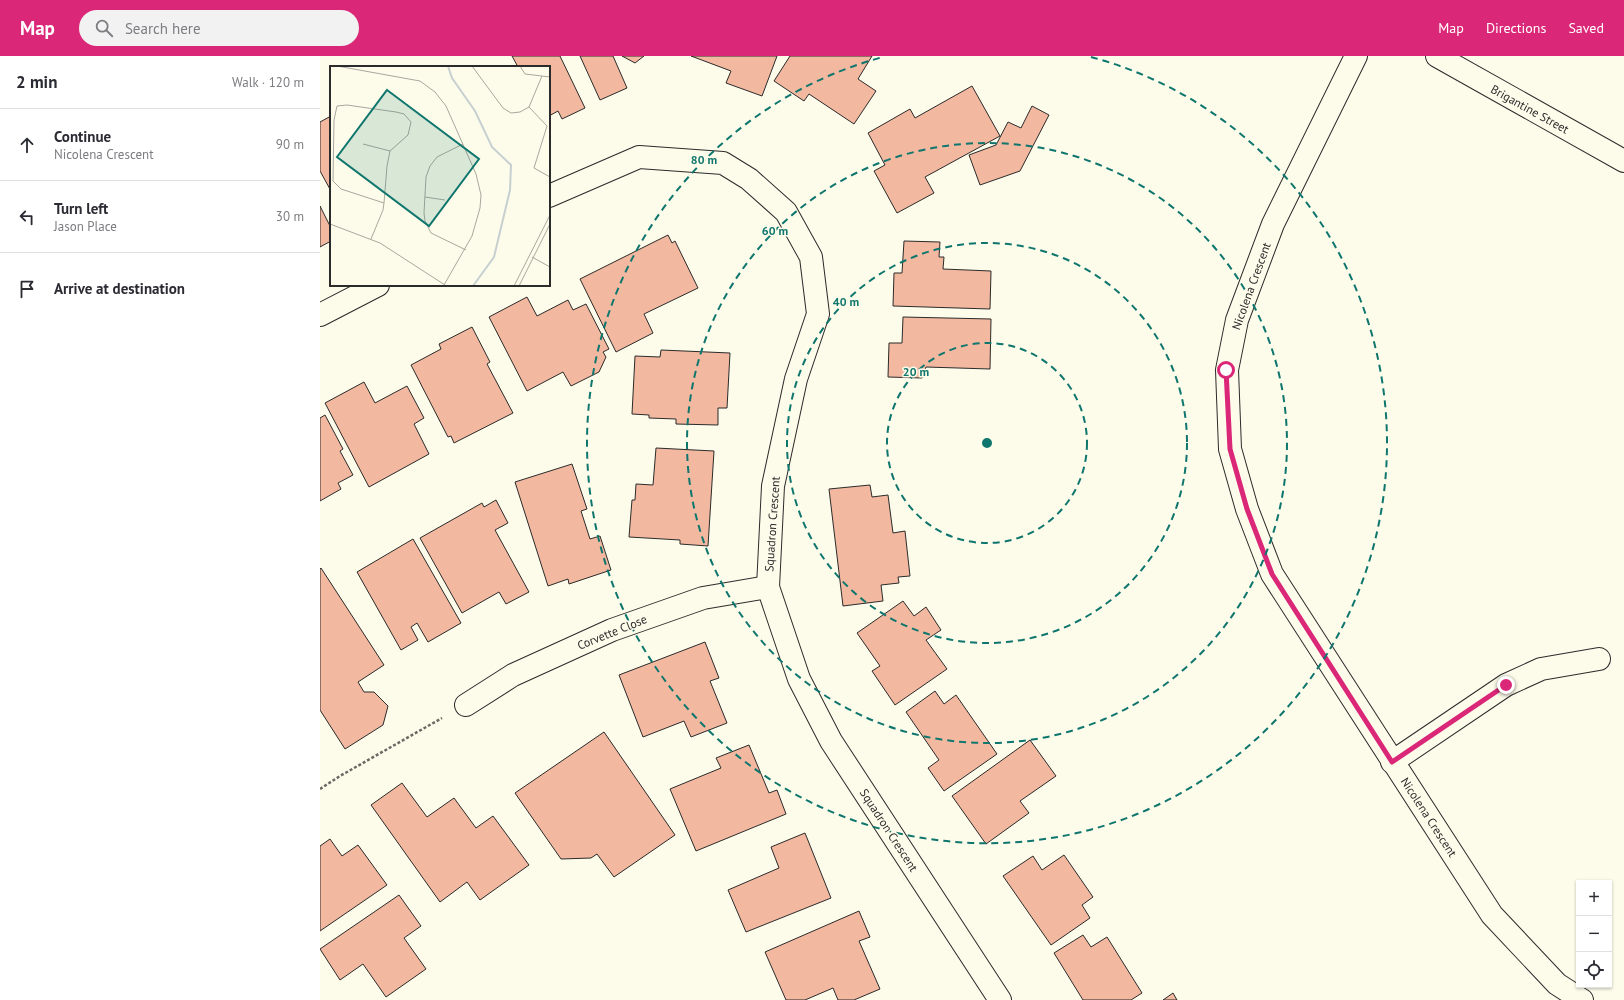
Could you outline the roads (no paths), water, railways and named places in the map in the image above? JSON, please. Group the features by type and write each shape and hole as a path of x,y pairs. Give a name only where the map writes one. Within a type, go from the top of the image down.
{"street":[{"name":"Nicolena Crescent","path":"1356,56 1273,224 1236,320 1226,370 1230,449 1247,509 1272,574 1392,762 1492,915 1557,984 1582,1000"},
{"name":"Brigantine Street","path":"1437,56 1624,161"},
{"name":"Squadron Crescent","path":"550,196 639,157 654,158 723,163 749,179 786,212 810,257 818,314 796,379 773,486 768,587 799,679 831,741 1000,1000"},
{"path":"320,315 376,286"},
{"name":"Corvette Close","path":"466,705 513,676 612,630 703,598 768,587"},
{"path":"1392,762 1506,685 1541,669 1599,659"}]}
